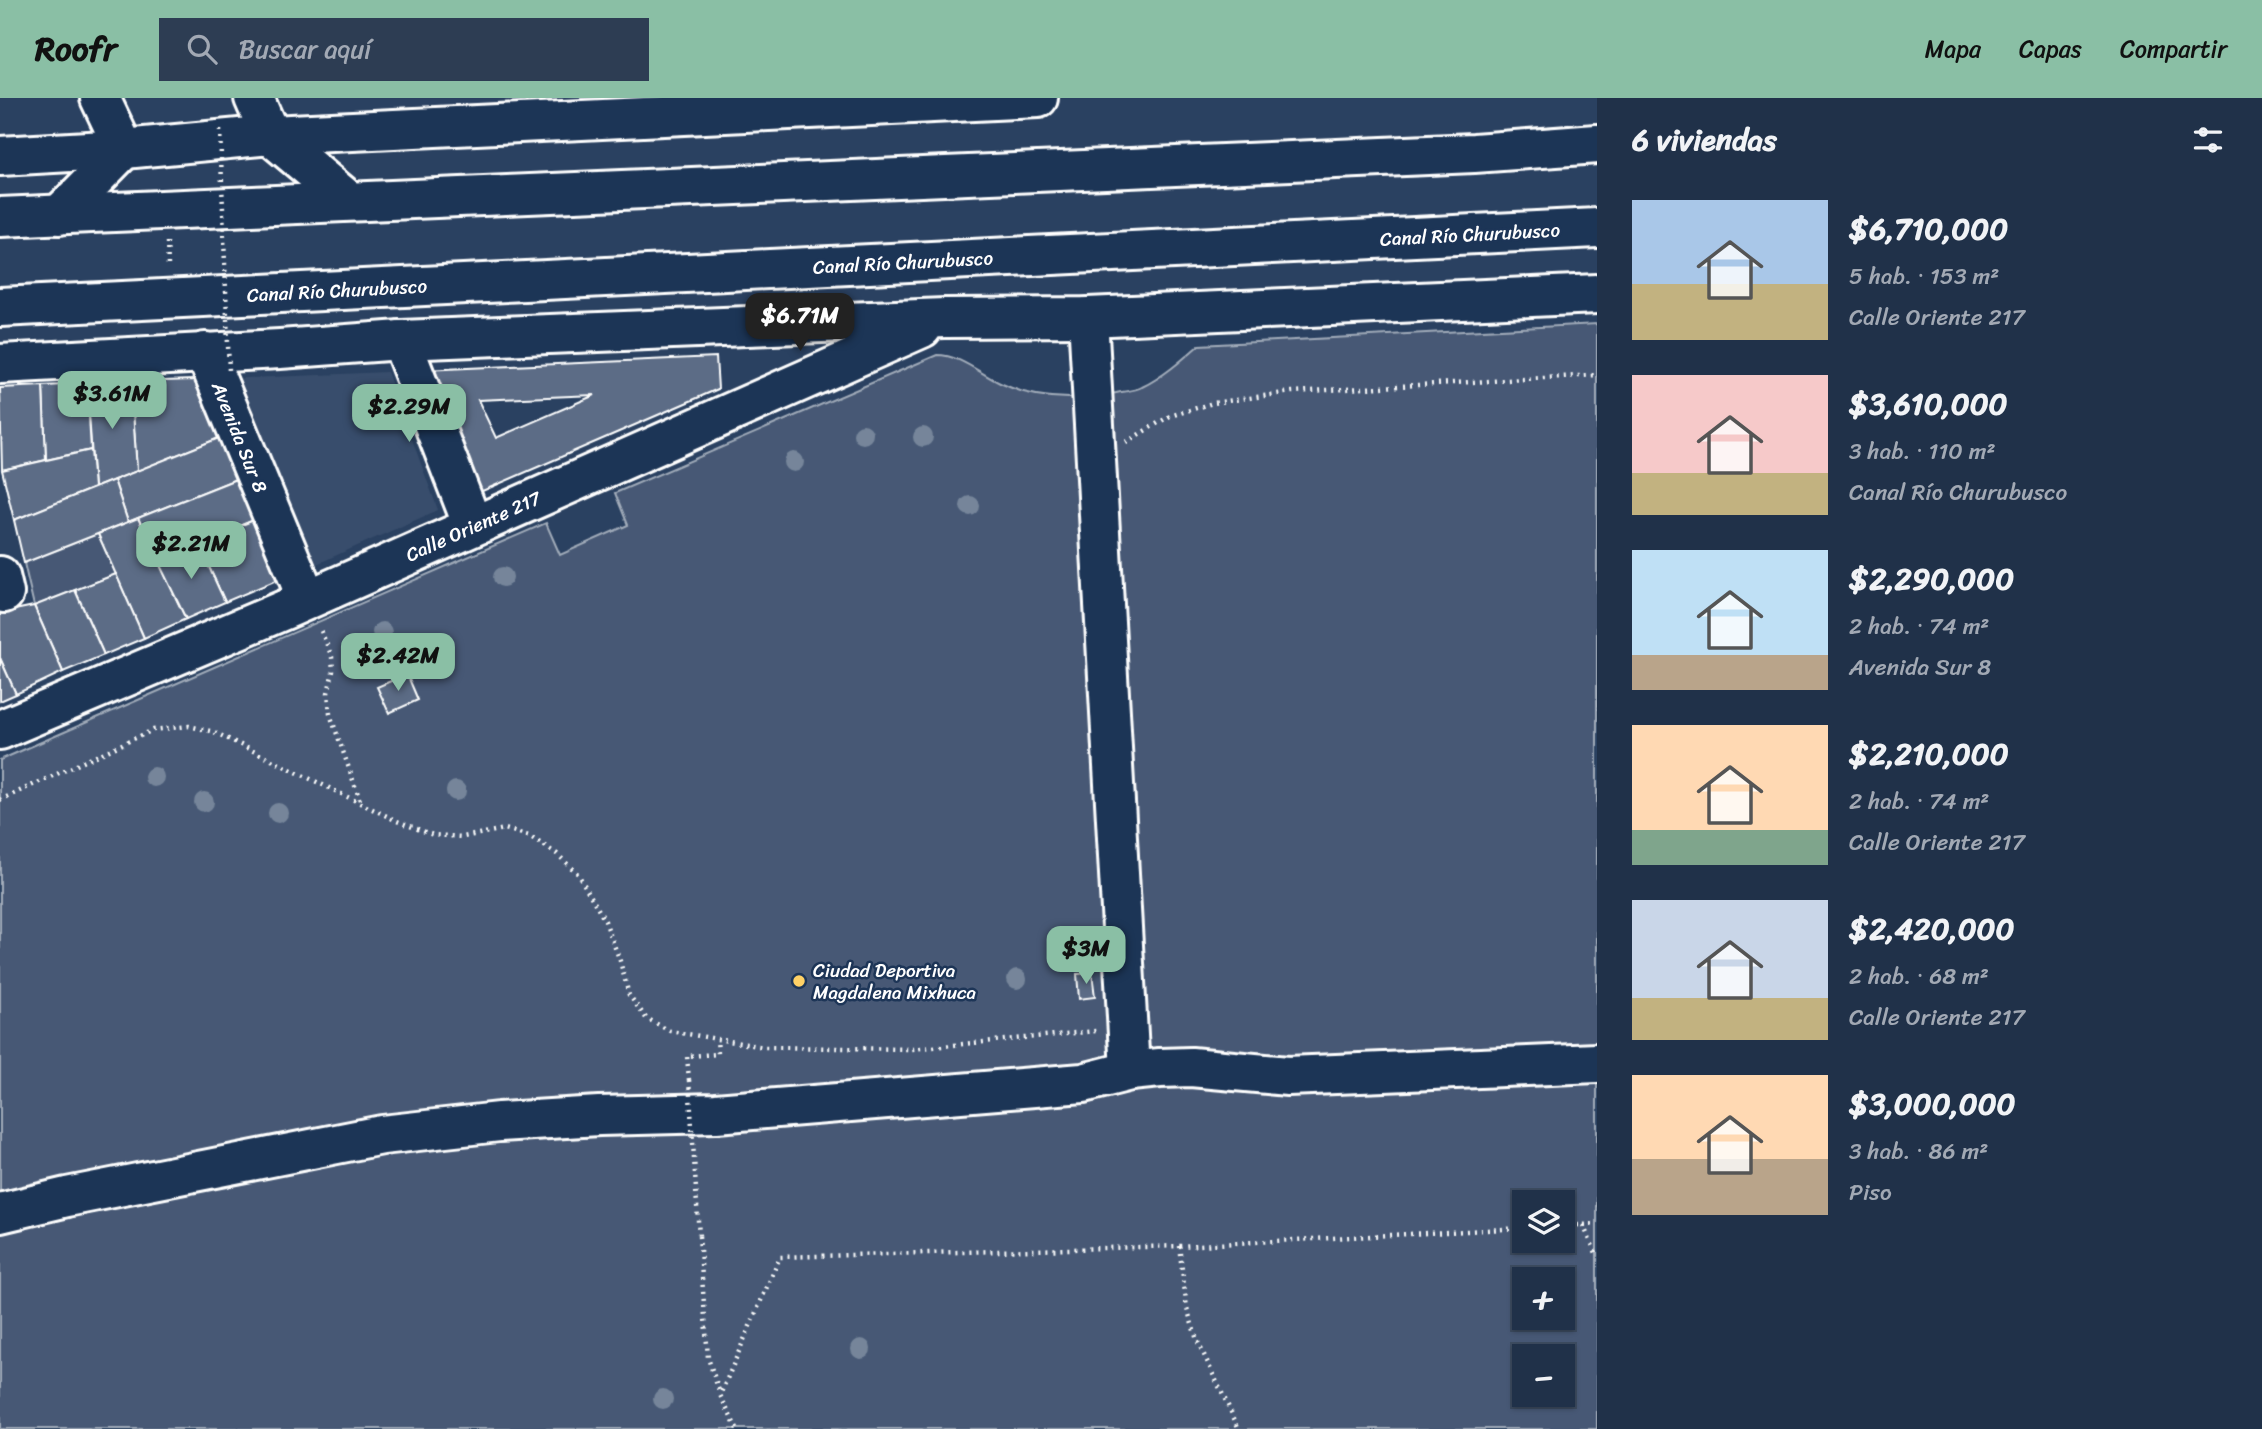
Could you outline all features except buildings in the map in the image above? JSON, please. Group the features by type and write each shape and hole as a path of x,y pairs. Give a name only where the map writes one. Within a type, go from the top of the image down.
{"street":[{"path":"100,98 124,149"},
{"path":"254,98 270,135 349,201"},
{"path":"0,156 124,149 270,135 1038,98"},
{"path":"0,218 1460,153 1597,144"},
{"path":"59,215 124,149"},
{"name":"Canal Río Churubusco","path":"0,307 1597,228"},
{"path":"0,364 217,362 280,349 401,340 945,318 1088,317 1597,294"},
{"path":"1088,317 1118,901 1130,1070"},
{"name":"Calle Oriente 217","path":"0,730 307,599 945,318"},
{"path":"401,340 473,526"},
{"name":"Avenida Sur 8","path":"217,362 307,599"},
{"path":"0,1213 67,1197 382,1135 499,1122 599,1115 716,1113 1083,1083 1130,1070 1191,1067 1288,1076 1597,1063"}],"path":[{"path":"217,362 220,130"},
{"path":"165,210 171,298"},
{"path":"1096,460 1170,416 1213,403 1292,392 1597,374"},
{"path":"307,599 332,657 333,671 328,693 330,714 362,804"},
{"path":"0,800 153,730 189,726 225,737 362,804 433,835 463,837 505,829 529,836 557,853 578,874 605,921 621,961 629,995 646,1018 670,1031 764,1047 912,1049 1128,1027"},
{"path":"717,1039 718,1054 687,1056 708,1358 720,1395 737,1429"},
{"path":"1575,1225 1597,1224"},
{"path":"1583,1225 1597,1255"},
{"path":"720,1395 780,1257 1179,1245 1512,1229"},
{"path":"1179,1245 1187,1308 1197,1340 1239,1429"}],"shaded area":[{"name":"Ciudad Deportiva Magdalena Mixhuca","path":"1597,324 1597,1429 0,1429 0,760 546,523 560,555 628,525 615,493 937,355 962,361 1014,389 1057,398 1101,396 1133,390 1150,383 1199,345"},
{"path":"387,372 438,510 310,567 226,379"},
{"path":"98,534 116,574 34,606 24,563"}],"place":[{"name":"Ciudad Deportiva Magdalena Mixhuca","path":"799,981"}]}
